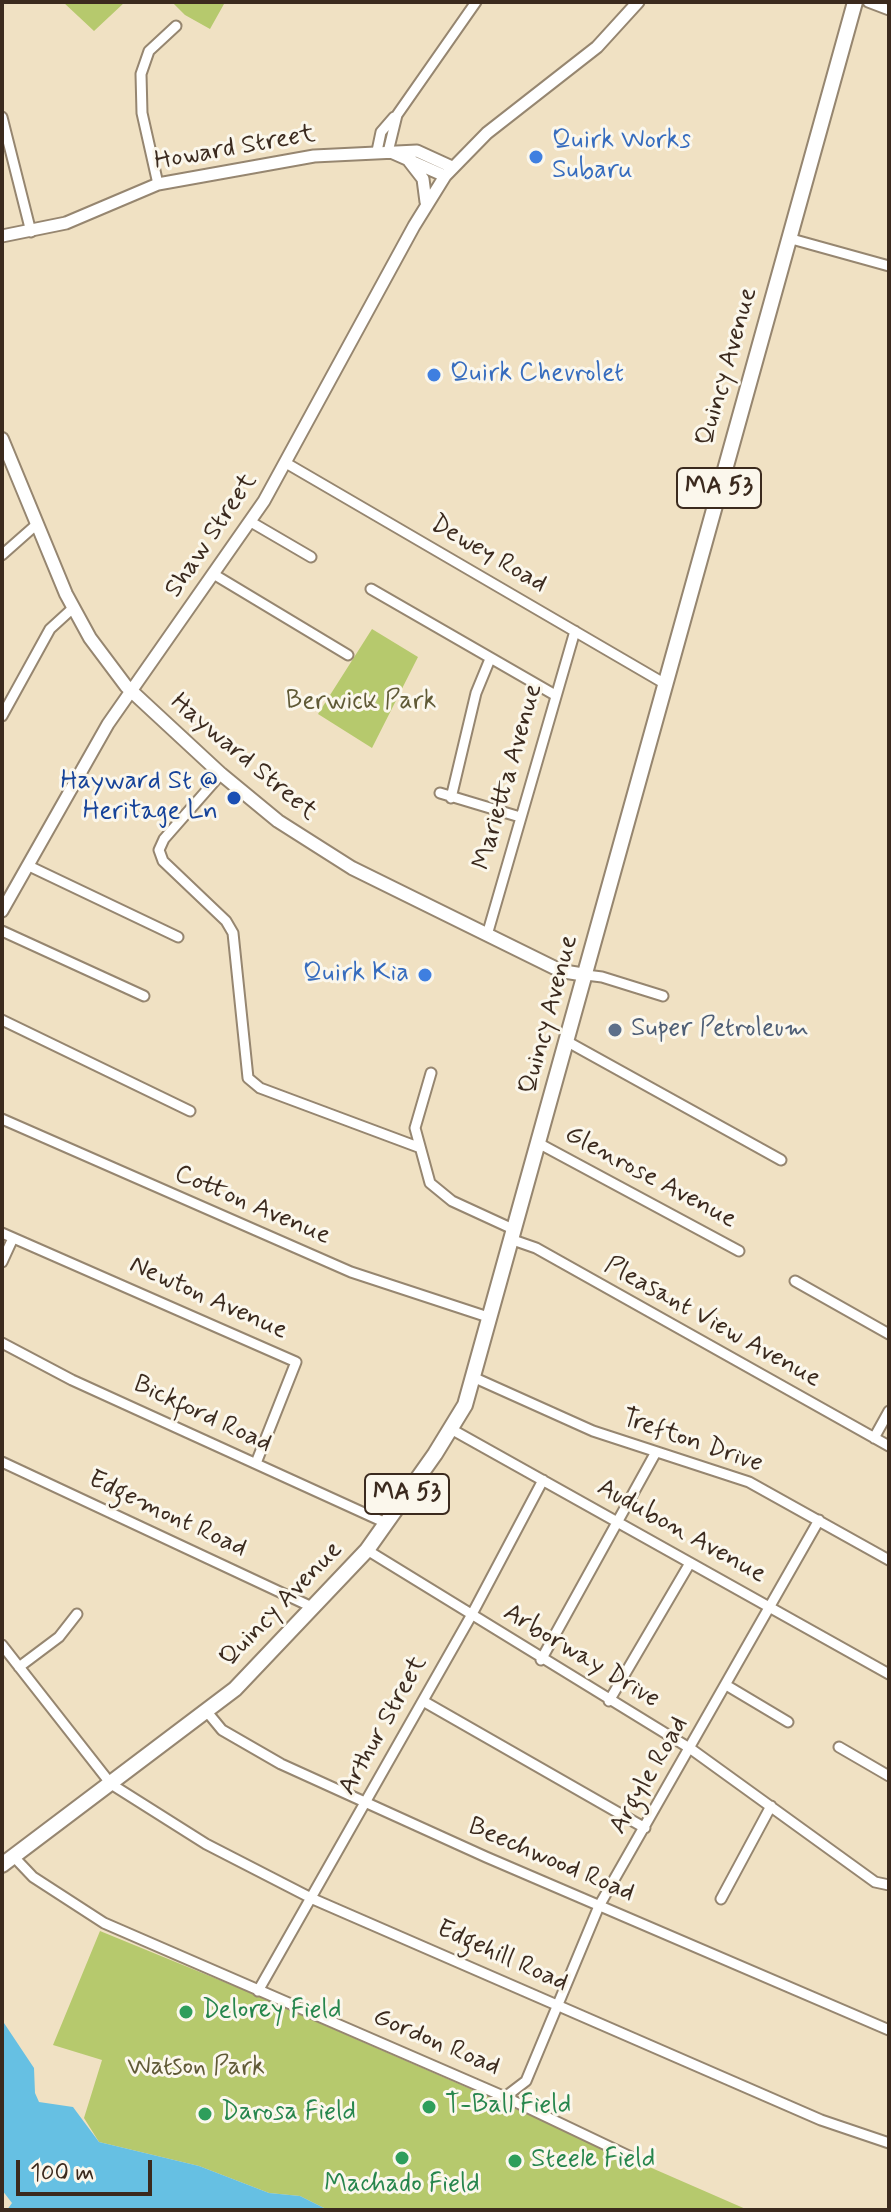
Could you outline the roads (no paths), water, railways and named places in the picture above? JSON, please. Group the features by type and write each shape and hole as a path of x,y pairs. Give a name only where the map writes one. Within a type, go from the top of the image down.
{"main road":[{"name":"Quincy Avenue","path":"8,1861 208,1713 314,1608 367,1550 386,1523 451,1429 475,1378 855,2"},
{"name":"Hayward Street","path":"2,439 73,608 107,664 130,690 221,774 278,821 332,857 561,971 586,975"}],"street":[{"path":"383,151 381,132 397,115 476,2"},
{"path":"448,172 487,133 597,47 638,2"},
{"path":"868,2 889,10"},
{"path":"158,184 142,113 141,74 149,51 176,26"},
{"path":"2,117 31,232"},
{"name":"Howard Street","path":"2,236 74,220 158,184 324,155 383,151 427,153 448,172"},
{"name":"Howard Street","path":"383,151 448,172"},
{"path":"405,158 425,184 424,208"},
{"name":"Shaw Street","path":"2,911 130,690 251,522 424,208 448,172"},
{"path":"788,238 889,266"},
{"name":"Dewey Road","path":"286,463 667,685"},
{"path":"251,522 311,557"},
{"path":"2,555 37,524"},
{"path":"215,575 348,655"},
{"path":"371,589 555,695"},
{"path":"2,716 53,624 73,608"},
{"name":"Marietta Avenue","path":"487,935 575,631"},
{"path":"451,798 476,693 490,659"},
{"path":"221,774 164,839 159,850 163,861 226,921 233,933 248,1078 260,1088 418,1147 415,1128 431,1073"},
{"path":"440,793 520,817"},
{"path":"29,866 178,937"},
{"path":"2,931 144,996"},
{"path":"586,975 663,996"},
{"path":"2,1020 190,1111"},
{"path":"568,1042 781,1160"},
{"name":"Cotton Avenue","path":"2,1119 340,1268 491,1318"},
{"name":"Glenrose Avenue","path":"540,1144 739,1251"},
{"name":"Pleasant View Avenue","path":"418,1147 426,1174 439,1192 889,1446"},
{"name":"Newton Avenue","path":"2,1233 296,1362 256,1463"},
{"path":"2,1262 13,1238"},
{"path":"795,1281 889,1334"},
{"name":"Bickford Road","path":"2,1343 71,1379 386,1523"},
{"name":"Trefton Drive","path":"475,1378 583,1427 749,1482 889,1560"},
{"path":"874,1438 889,1411"},
{"name":"Audubon Avenue","path":"451,1429 889,1674"},
{"path":"541,1660 656,1452"},
{"name":"Edgemont Road","path":"2,1462 314,1608"},
{"name":"Arthur Street","path":"258,1991 471,1616 543,1480"},
{"name":"Argyle Road","path":"505,2097 526,2081 599,1906 819,1520"},
{"name":"Arborway Drive","path":"367,1550 541,1660 691,1749 875,1882 889,1885"},
{"path":"609,1701 690,1563"},
{"path":"19,1667 59,1637 77,1614"},
{"name":"Edgehill Road","path":"2,1645 111,1784 206,1844 313,1899 821,2120 889,2143"},
{"path":"726,1685 788,1722"},
{"path":"423,1701 645,1828"},
{"name":"Beechwood Road","path":"208,1713 222,1730 281,1764 599,1906 889,2030"},
{"path":"839,1747 889,1776"},
{"path":"721,1899 771,1806"},
{"name":"Gordon Road","path":"8,1861 104,1923 505,2097 631,2157"}],"water":[{"path":"2,2020 34,2068 35,2093 39,2102 73,2107 99,2142 199,2166 269,2193 300,2196 328,2210 7,2210 12,2203 2,2190"}],"place":[{"name":"Quirk Works Subaru","path":"536,157"},
{"name":"Quirk Chevrolet","path":"434,375"},
{"name":"Hayward St @ Heritage Ln","path":"234,798"},
{"name":"Quirk Kia","path":"425,975"},
{"name":"Super Petroleum","path":"615,1030"},
{"name":"Delorey Field","path":"186,2012"},
{"name":"T-Ball Field","path":"429,2107"},
{"name":"Darosa Field","path":"205,2114"},
{"name":"Machado Field","path":"402,2158"},
{"name":"Steele Field","path":"515,2161"}],"park label":[{"name":"Berwick Park","path":"361,703"},
{"name":"Watson Park","path":"196,2069"}]}
